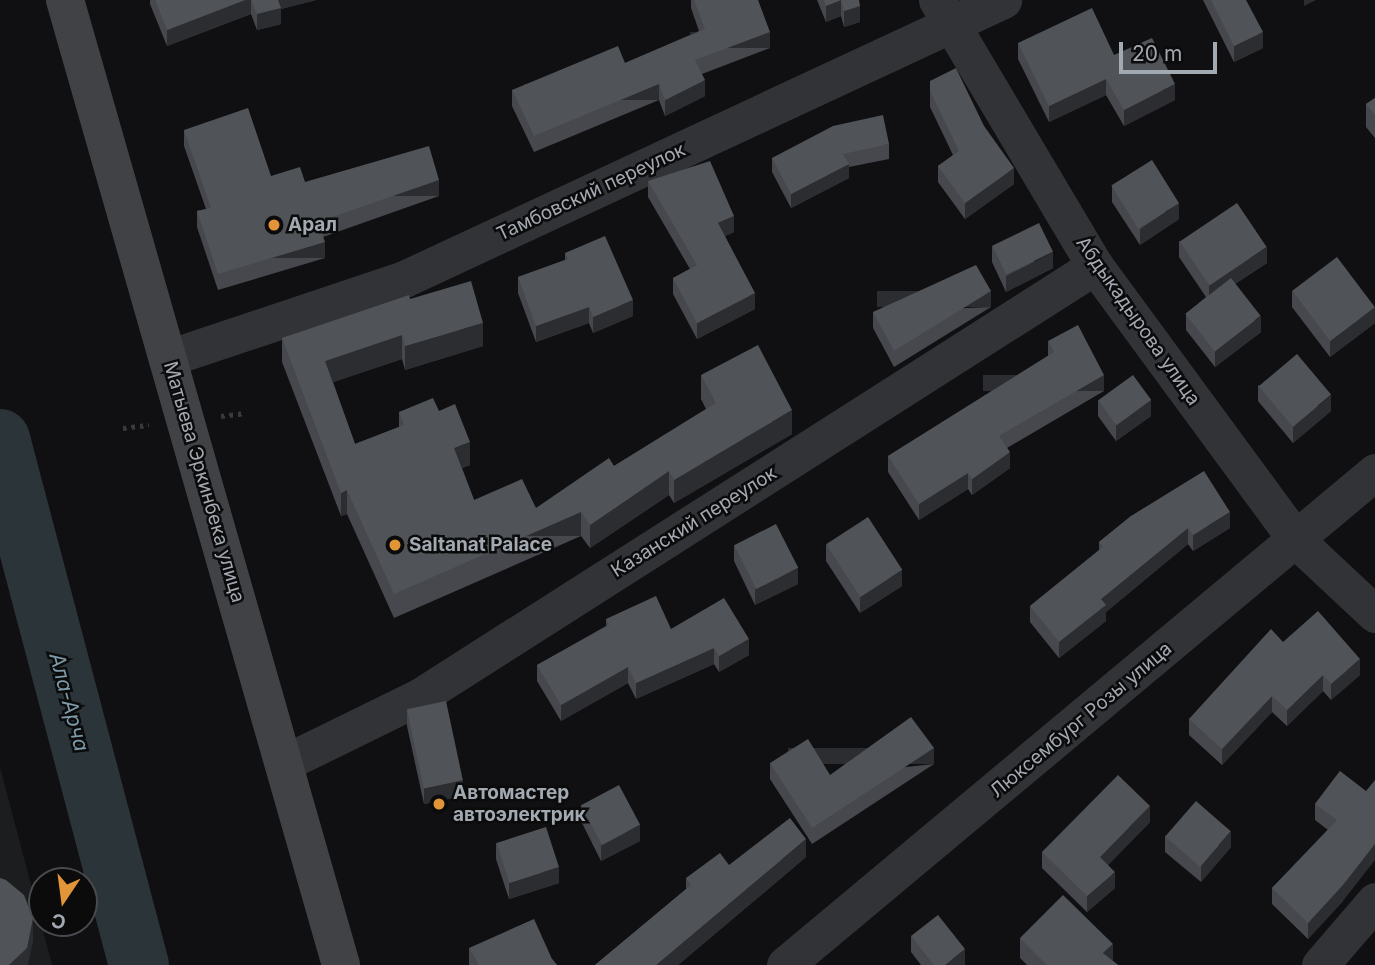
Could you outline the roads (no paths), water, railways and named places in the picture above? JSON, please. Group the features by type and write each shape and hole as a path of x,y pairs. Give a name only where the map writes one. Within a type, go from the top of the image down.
{"main road":[{"name":"Матыева Эркинбека улица","path":"65,0 341,965"}],"street":[{"name":"Тамбовский переулок","path":"168,358 404,279 944,12 1003,0"},
{"name":"Абдыкадырова улица","path":"944,12 1096,266 1297,541 1375,614"},
{"name":"Казанский переулок","path":"284,763 419,697 1096,266"},
{"name":"Люксембург Розы улица","path":"785,965 1297,541 1375,471"},
{"path":"1320,965 1375,901"}],"waterway":[{"name":"Ала-Арча","path":"0,439 139,965"}],"place":[{"name":"Арал","path":"274,225"},
{"name":"Saltanat Palace","path":"395,545"},
{"name":"Автомастер автоэлектрик","path":"439,804"}]}
